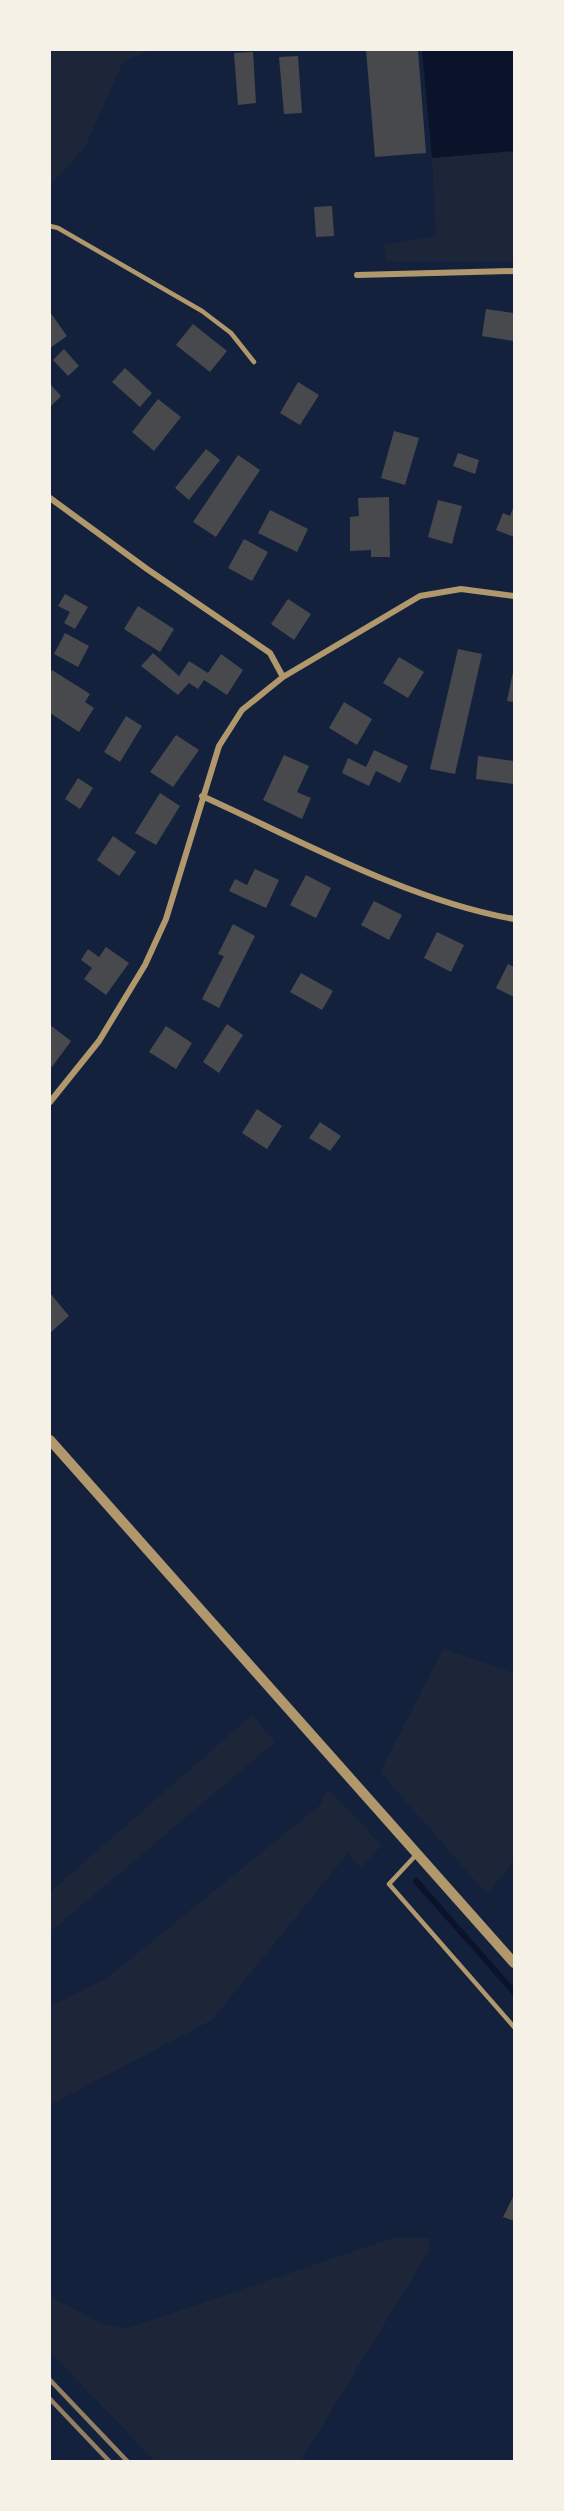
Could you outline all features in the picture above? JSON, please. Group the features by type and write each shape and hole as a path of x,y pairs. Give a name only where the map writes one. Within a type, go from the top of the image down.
{"street":[{"path":"357,275 514,271"},
{"path":"50,498 270,653 283,677"},
{"path":"50,1102 99,1041 145,965 166,919 219,746 242,710 283,677 420,596 461,589 514,597"},
{"path":"202,796 378,875 467,909 514,919"},
{"path":"50,1440 514,1963"}],"lane":[{"path":"50,226 58,228 202,311 231,333 254,362"},
{"path":"418,1853 388,1884 514,2026"}],"shaded area":[{"path":"50,50 151,50 123,62 85,147 50,185"},
{"path":"422,50 514,50 514,151 432,158"},
{"path":"514,151 514,261 386,261 384,245 436,236 432,158"},
{"path":"443,1649 514,1673 514,1861 487,1894 380,1772"},
{"path":"252,1715 275,1742 50,1932 50,1892"},
{"path":"328,1790 382,1845 361,1867 348,1853 212,2020 50,2105 50,2006 107,1978 319,1806"},
{"path":"396,2237 430,2238 428,2252 301,2461 155,2461 50,2352 50,2292 55,2299 102,2324 128,2328"}],"building":[{"path":"366,50 418,50 426,153 375,157"},
{"path":"253,52 256,103 238,105 234,53"},
{"path":"298,56 302,113 284,114 279,57"},
{"path":"332,206 334,236 316,237 314,207"},
{"path":"486,309 514,313 514,341 482,336"},
{"path":"50,312 67,336 50,348"},
{"path":"193,324 227,351 210,372 176,345"},
{"path":"64,349 79,366 68,376 53,360"},
{"path":"125,368 152,393 140,407 112,382"},
{"path":"298,382 319,395 300,425 280,413"},
{"path":"50,384 61,396 50,407"},
{"path":"158,399 181,417 154,451 132,432"},
{"path":"394,431 419,438 405,485 381,478"},
{"path":"206,449 220,460 189,500 175,488"},
{"path":"458,453 479,460 475,474 453,466"},
{"path":"238,455 260,470 216,537 193,522"},
{"path":"389,497 390,557 371,557 371,550 350,551 350,517 359,516 358,498"},
{"path":"438,500 462,506 452,544 428,537"},
{"path":"514,505 514,537 496,530 503,513 510,516"},
{"path":"270,510 308,529 297,552 258,533"},
{"path":"244,539 268,552 252,581 228,568"},
{"path":"65,594 88,607 75,629 64,623 70,612 58,606"},
{"path":"288,599 311,614 294,640 271,624"},
{"path":"138,606 174,629 160,652 124,629"},
{"path":"65,633 89,646 78,667 54,654"},
{"path":"458,649 482,654 455,774 430,769"},
{"path":"153,653 179,676 189,661 208,673 221,654 243,670 227,695 204,680 198,689 189,683 178,695 141,666"},
{"path":"399,657 424,672 408,698 383,683"},
{"path":"52,670 90,694 85,702 94,708 79,732 50,713 50,674"},
{"path":"514,672 514,702 507,701"},
{"path":"344,702 372,719 357,745 329,728"},
{"path":"126,716 142,726 120,762 104,752"},
{"path":"176,735 199,750 173,787 150,772"},
{"path":"374,750 408,766 400,783 376,771 369,786 342,773 348,758 366,767"},
{"path":"284,755 309,766 297,792 311,798 302,819 263,800"},
{"path":"478,756 514,761 514,784 476,779"},
{"path":"78,778 93,788 80,809 65,799"},
{"path":"160,793 180,806 156,845 135,833"},
{"path":"113,836 136,852 119,876 97,860"},
{"path":"255,869 279,880 266,908 229,891 235,879 247,885"},
{"path":"306,875 331,888 316,918 290,905"},
{"path":"374,901 402,915 389,940 361,925"},
{"path":"233,924 255,936 219,1008 202,999 224,956 218,954"},
{"path":"437,932 464,945 451,972 424,958"},
{"path":"106,947 129,963 106,995 84,979 92,968 81,960 88,949 99,957"},
{"path":"508,964 514,967 514,997 496,988"},
{"path":"301,973 333,991 322,1010 290,992"},
{"path":"227,1024 243,1035 219,1073 203,1062"},
{"path":"50,1025 71,1041 52,1067 50,1065"},
{"path":"166,1026 192,1043 176,1069 149,1052"},
{"path":"257,1109 282,1126 267,1149 242,1133"},
{"path":"320,1122 341,1136 330,1151 309,1138"},
{"path":"50,1293 69,1316 50,1333"},
{"path":"514,2195 514,2221 503,2217"}],"waterway":[{"path":"416,1881 514,1992"}],"railway":[{"path":"50,2380 128,2462"},
{"path":"50,2399 110,2462"}]}
